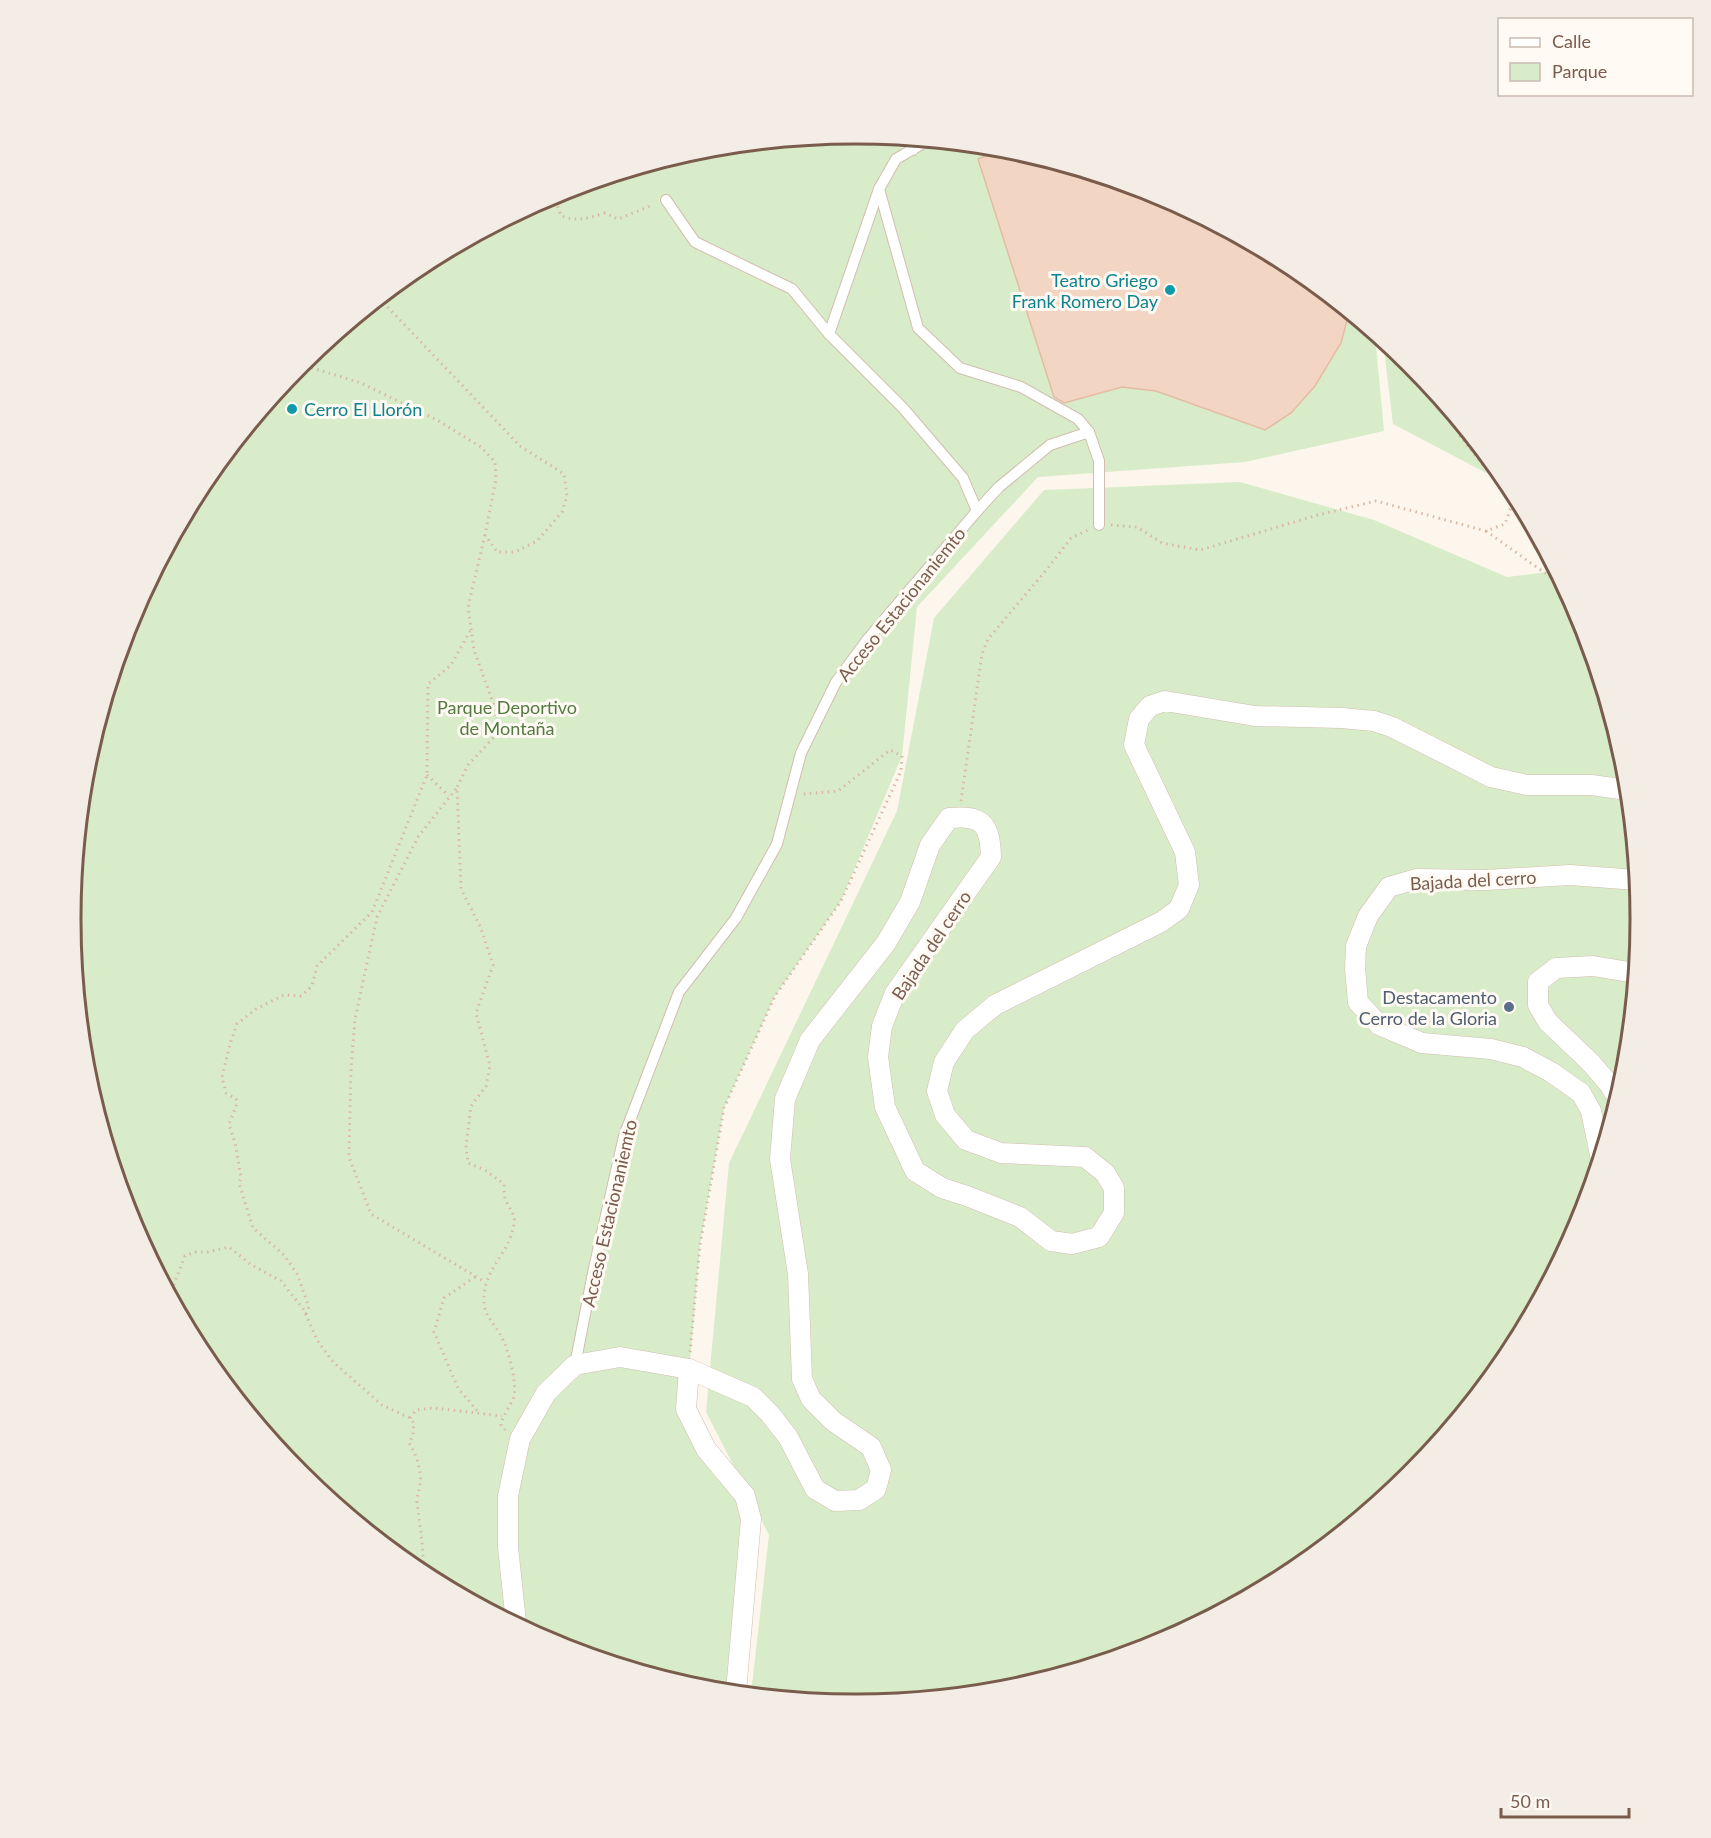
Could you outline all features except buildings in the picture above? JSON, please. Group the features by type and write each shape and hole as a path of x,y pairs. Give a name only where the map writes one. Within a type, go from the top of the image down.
{"street":[{"name":"Bajada del cerro","path":"958,818 966,817 981,822 990,836 991,857 895,993 882,1026 878,1057 885,1107 915,1171 942,1188 1020,1217 1051,1241 1072,1244 1099,1237 1114,1213 1114,1188 1105,1173 1084,1157 1001,1152 966,1140 945,1115 937,1091 944,1062 965,1030 995,1005 1161,922 1179,909 1189,885 1185,852 1134,745 1139,719 1150,706 1166,701 1255,716 1374,721 1392,727 1491,777 1527,785 1591,785 1618,789"},
{"path":"515,1615 508,1547 508,1497 520,1438 546,1393 575,1365 620,1357 689,1369 753,1397 788,1437 815,1489 835,1502 859,1500 876,1489 881,1470 871,1448 833,1421 812,1399 802,1379 798,1274 780,1159 785,1099 810,1040 886,943 910,902 930,845 949,818 958,818"},
{"name":"Bajada del cerro","path":"1597,1141 1591,1111 1581,1093 1551,1072 1523,1057 1491,1049 1422,1043 1378,1025 1358,1002 1356,946 1368,916 1389,887 1416,879 1486,880 1570,874 1628,879"},
{"path":"1611,1087 1591,1063 1548,1022 1538,1005 1538,982 1556,968 1593,966 1628,972"},
{"path":"689,1369 686,1409 706,1449 745,1496 751,1519 737,1684"}],"lane":[{"path":"829,334 879,189 896,159 917,147"},
{"path":"879,189 918,328 960,368 1021,387 1078,419 1089,432 1099,461 1099,525"},
{"name":"Acceso Estacionaniemto","path":"666,200 695,242 792,290 829,334 903,408 963,478 977,511"},
{"name":"Acceso Estacionaniemto","path":"575,1365 624,1136 679,992 741,909 777,844 801,753 836,682 867,640 999,487 1050,445 1089,432"}],"path":[{"path":"557,204 561,216 583,220 605,213 618,219 666,200"},
{"path":"385,304 520,446 564,474 567,496 562,512 537,541 515,552 496,552 484,535"},
{"path":"312,368 361,383 437,420 481,447 495,462 496,479 468,607 474,650 496,711 496,735 468,765 457,787 418,837 377,917 355,1018 351,1068 349,1157 371,1214 485,1282"},
{"path":"1459,434 1471,450"},
{"path":"958,818 982,654 988,639 1071,538 1099,525 1137,527 1162,543 1200,550 1376,501 1486,531 1550,577"},
{"path":"1486,531 1504,524 1511,507"},
{"path":"306,1314 309,1308 297,1274 284,1255 254,1228 239,1183 241,1177 229,1124 237,1104 236,1099 226,1093 222,1077 237,1024 256,1009 284,995 301,996 312,986 317,966 372,912 426,775 428,684 451,665 471,630"},
{"path":"689,1369 700,1245 724,1108 775,996 841,901 901,771 902,756 891,750 838,791 790,794"},
{"path":"426,775 450,797"},
{"path":"457,787 461,889 480,926 493,965 476,1013 490,1066 486,1086 471,1106 466,1146 468,1163 484,1170 504,1184 505,1198 515,1221 508,1246 485,1282 483,1296 486,1315 501,1336 512,1366 514,1396 502,1416 501,1425 520,1438"},
{"path":"372,912 377,917"},
{"path":"174,1285 185,1256 195,1252 229,1247 250,1264 281,1281 306,1314 317,1340 333,1362 382,1405 410,1418 414,1423 413,1435 409,1443 416,1453 420,1483 417,1501 423,1538 423,1562"},
{"path":"476,1276 444,1298 434,1332 458,1388 478,1413"},
{"path":"410,1418 416,1410 434,1408 502,1416"}],"green space":[{"name":"Parque Deportivo de Montaña","path":"856,144 957,151 1007,159 1056,171 1152,203 1243,248 1286,275 1327,305 1376,346 1384,431 1245,462 1038,477 917,607 902,756 841,901 775,996 724,1108 700,1245 686,1409 751,1519 736,1684 704,1679 655,1667 559,1635 468,1590 425,1563 345,1501 273,1430 212,1349 161,1262 122,1168 107,1119 88,1020 81,919 83,868 96,768 107,719 140,623 161,576 212,489 273,408 308,371 384,305 425,275 468,248 559,203 655,171 704,159 754,151"},
{"path":"1384,354 1438,408 1489,474 1393,424"},
{"path":"1240,482 1374,520 1507,577 1548,572 1589,670 1604,719 1623,818 1630,919 1628,970 1615,1070 1604,1119 1589,1168 1550,1262 1526,1306 1470,1390 1438,1430 1403,1467 1327,1533 1286,1563 1243,1590 1152,1635 1056,1667 1007,1679 957,1687 856,1694 752,1687 769,1535 706,1412 729,1163 897,811 934,618 1044,490"}],"place":[{"name":"Teatro Griego Frank Romero Day","path":"1170,290"},
{"name":"Cerro El Llorón","path":"292,409"},
{"name":"Destacamento Cerro de la Gloria","path":"1509,1007"}]}
